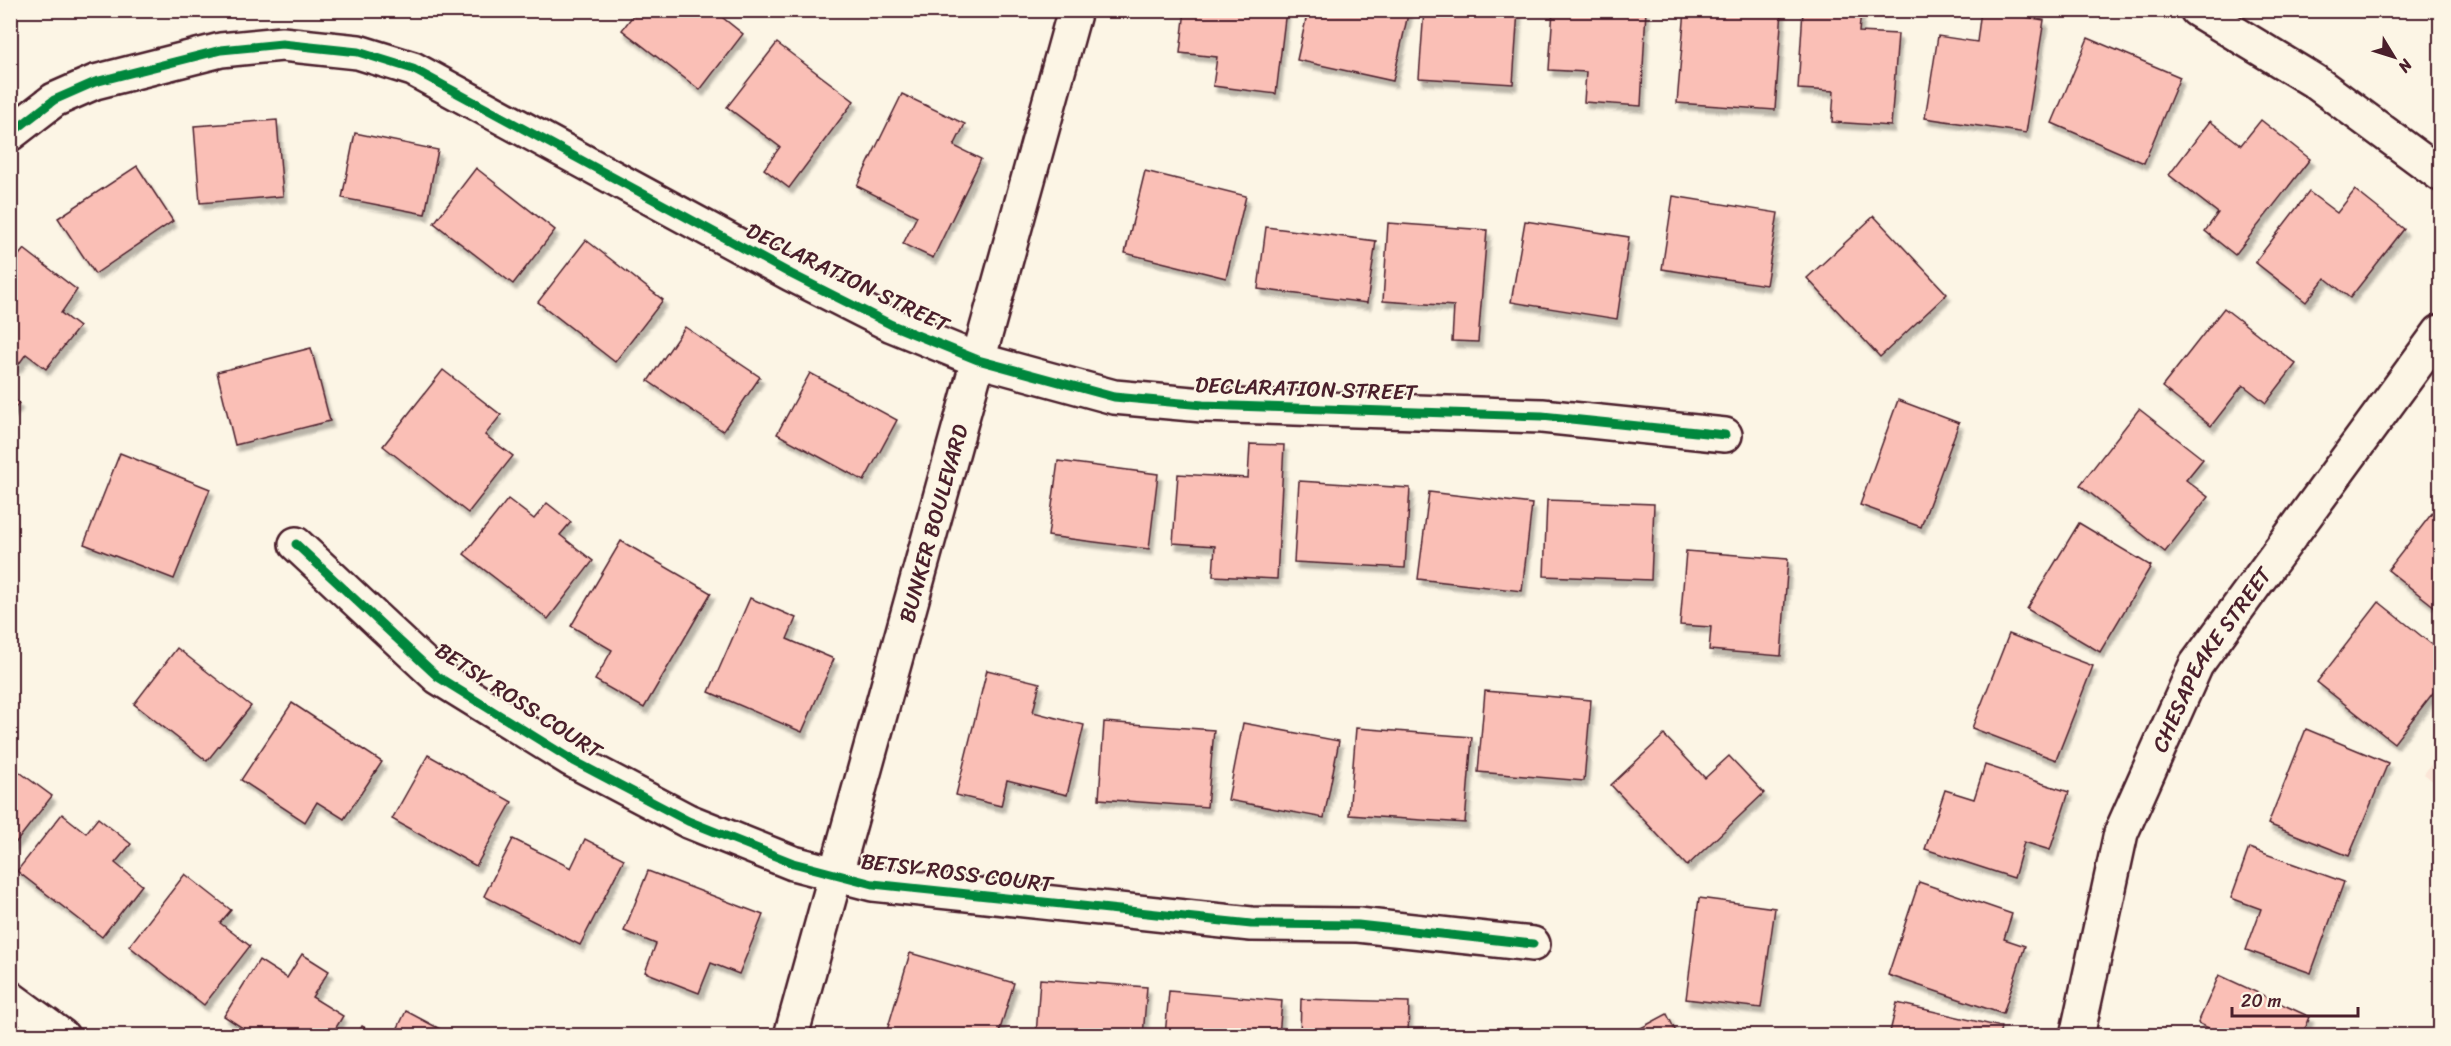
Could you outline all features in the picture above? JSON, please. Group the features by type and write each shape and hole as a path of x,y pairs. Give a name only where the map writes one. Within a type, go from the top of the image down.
{"street":[{"name":"BUNKER BOULEVARD","path":"791,1035 1075,10"},
{"path":"2196,10 2314,81 2440,174"},
{"name":"DECLARATION STREET","path":"10,134 54,100 95,82 221,50 282,44 358,52 413,69 801,279 891,325 978,360 1114,397 1203,405 1542,416 1725,435"},
{"name":"CHESAPEAKE STREET","path":"2077,1035 2121,833 2196,665 2440,332"},
{"name":"BETSY ROSS COURT","path":"296,544 438,677 572,760 688,821 793,863 873,884 1251,924 1358,925 1533,944"},
{"path":"10,999 62,1035"}],"shaded area":[{"path":"2440,752 2440,787 2424,774"}],"building":[{"path":"637,10 713,10 743,34 700,90 622,30"},
{"path":"1185,10 1286,10 1276,94 1213,86 1217,57 1180,53"},
{"path":"1308,10 1409,10 1393,81 1297,60"},
{"path":"1424,10 1518,10 1513,84 1419,78"},
{"path":"1553,10 1646,10 1641,106 1584,102 1586,72 1549,70"},
{"path":"1685,10 1782,10 1775,110 1677,103"},
{"path":"1803,10 1861,10 1859,32 1898,34 1891,126 1832,122 1834,91 1798,89"},
{"path":"1981,10 2044,20 2026,133 1925,118 1938,36 1977,42"},
{"path":"2088,38 2180,77 2144,163 2052,123"},
{"path":"777,43 854,101 789,188 764,169 780,147 727,107"},
{"path":"902,94 965,124 954,146 981,159 933,258 903,244 917,216 857,186"},
{"path":"277,120 283,196 200,203 194,126"},
{"path":"2261,120 2310,159 2235,255 2205,231 2218,213 2169,175 2210,121 2241,145"},
{"path":"355,133 438,150 425,214 342,198"},
{"path":"137,166 173,221 95,274 58,218"},
{"path":"476,168 555,230 513,284 434,223"},
{"path":"1145,171 1246,196 1226,278 1125,253"},
{"path":"2355,190 2404,229 2350,298 2325,278 2306,302 2255,262 2309,192 2337,213"},
{"path":"1673,196 1778,213 1766,285 1662,269"},
{"path":"1874,216 1947,294 1880,357 1807,278"},
{"path":"1525,221 1629,237 1617,319 1511,302"},
{"path":"1388,223 1487,230 1478,342 1452,341 1454,306 1383,301"},
{"path":"1266,227 1376,241 1367,303 1258,289"},
{"path":"586,240 663,300 615,362 538,302"},
{"path":"24,249 77,290 61,313 79,327 46,369 26,354 16,368 10,364 10,266"},
{"path":"2224,308 2296,364 2266,403 2243,385 2211,426 2162,387"},
{"path":"685,327 760,377 723,431 648,381"},
{"path":"311,348 330,421 235,445 217,372"},
{"path":"443,370 501,415 485,435 513,456 468,513 383,446"},
{"path":"810,373 897,420 864,481 777,434"},
{"path":"10,396 19,403 10,414"},
{"path":"1898,400 1959,423 1921,527 1860,505"},
{"path":"2139,409 2203,459 2186,480 2208,497 2165,552 2080,485"},
{"path":"1250,444 1284,445 1277,579 1213,576 1215,546 1173,543 1178,474 1248,478"},
{"path":"120,453 210,489 174,579 84,544"},
{"path":"1058,461 1158,474 1149,549 1048,536"},
{"path":"1299,481 1410,488 1405,568 1294,562"},
{"path":"1429,492 1532,504 1522,591 1418,579"},
{"path":"508,499 534,519 547,503 571,522 560,535 593,561 548,619 464,554"},
{"path":"1547,500 1654,504 1651,580 1544,576"},
{"path":"2440,503 2440,611 2388,570"},
{"path":"2079,523 2151,566 2100,652 2027,609"},
{"path":"621,541 711,593 644,708 595,680 612,650 571,626"},
{"path":"1686,551 1788,559 1781,656 1709,650 1711,627 1680,625"},
{"path":"750,598 796,618 787,639 834,659 802,732 709,692"},
{"path":"2379,602 2440,651 2440,684 2394,743 2317,682"},
{"path":"2009,634 2093,666 2056,760 1972,728"},
{"path":"177,648 251,706 207,761 134,704"},
{"path":"987,670 1040,683 1033,712 1084,725 1067,795 1007,780 1001,806 956,795"},
{"path":"1485,691 1591,700 1584,781 1478,772"},
{"path":"292,703 382,762 344,819 317,802 305,822 241,780"},
{"path":"1104,722 1214,730 1207,807 1099,799"},
{"path":"1243,723 1339,741 1324,818 1228,800"},
{"path":"1356,728 1472,737 1465,823 1349,815"},
{"path":"2306,729 2388,763 2349,856 2268,824"},
{"path":"1664,735 1705,778 1729,756 1764,793 1687,866 1611,785"},
{"path":"428,755 512,802 476,866 392,819"},
{"path":"10,765 52,796 10,850"},
{"path":"1985,765 2069,792 2050,850 2024,842 2014,878 1925,849 1945,790 1974,799"},
{"path":"62,814 86,833 98,818 131,844 115,863 142,885 102,937 17,871"},
{"path":"513,839 571,868 585,839 624,859 580,945 484,896"},
{"path":"2249,848 2344,882 2311,973 2246,950 2261,909 2231,898"},
{"path":"648,871 763,915 739,974 711,963 699,993 645,972 656,944 624,931"},
{"path":"185,874 231,910 220,923 250,946 204,1005 129,946"},
{"path":"1919,882 2012,914 2004,939 2025,946 2003,1014 1888,975"},
{"path":"1699,898 1775,908 1761,1008 1686,999"},
{"path":"910,953 1014,983 998,1036 886,1034"},
{"path":"302,954 329,971 312,997 343,1016 331,1036 255,1036 224,1016 259,960 287,978"},
{"path":"2219,975 2310,1017 2302,1036 2225,1036 2198,1023"},
{"path":"1040,979 1147,987 1143,1036 1036,1036"},
{"path":"1169,991 1282,1001 1279,1036 1165,1036"},
{"path":"1301,999 1409,1002 1408,1036 1300,1036"},
{"path":"1897,1003 2001,1027 1999,1036 1889,1036"},
{"path":"406,1011 453,1036 394,1036"},
{"path":"1667,1014 1678,1036 1626,1036"},
{"path":"362,1026 379,1036 357,1036"}],"cycle path":[{"path":"10,134 54,100 95,82 221,50 282,44 358,52 413,69 791,274 892,325 978,360 1114,397 1203,405 1542,416 1725,435"},
{"path":"296,544 438,677 572,760 688,821 793,863 873,884 1251,924 1358,925 1533,944"}]}
